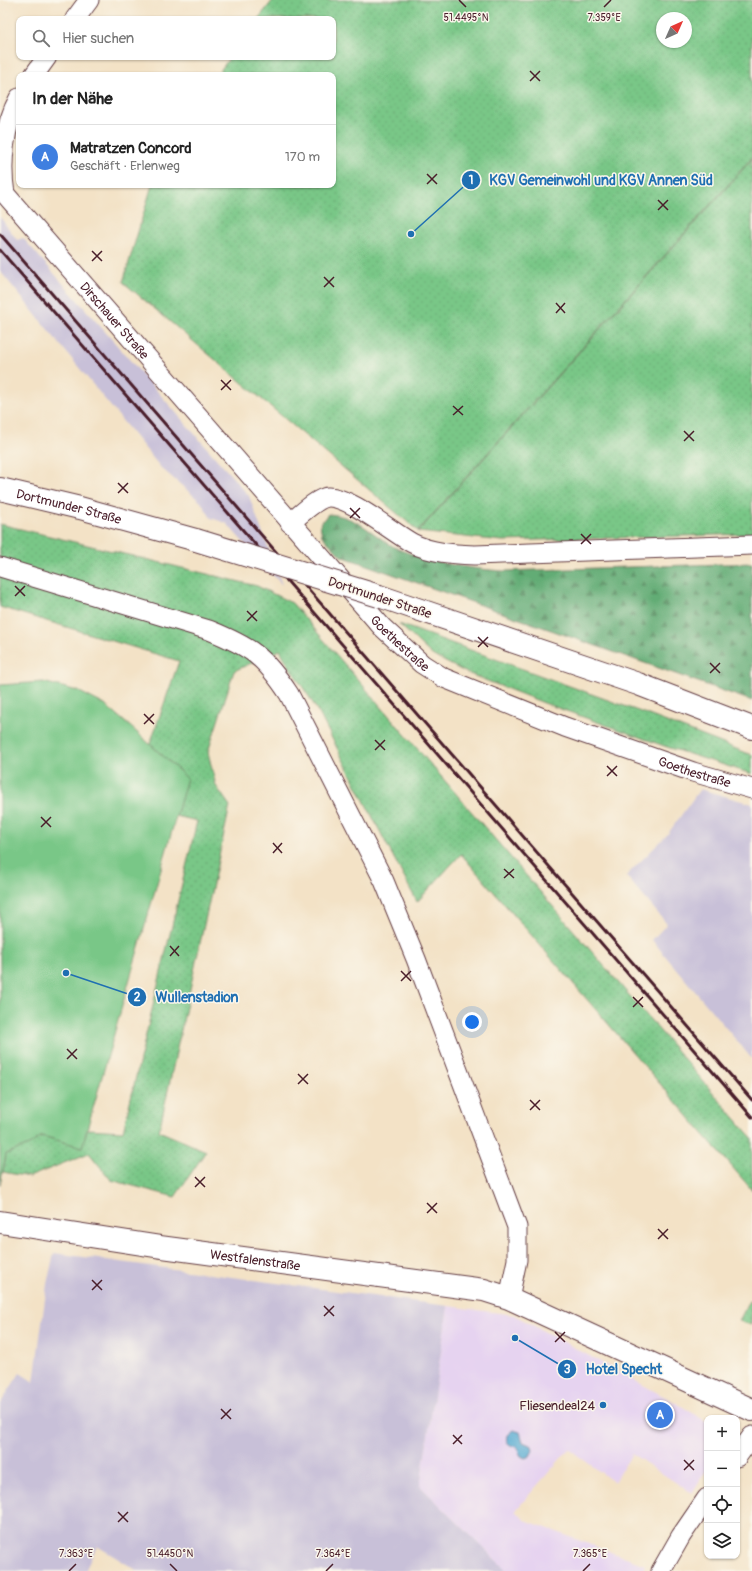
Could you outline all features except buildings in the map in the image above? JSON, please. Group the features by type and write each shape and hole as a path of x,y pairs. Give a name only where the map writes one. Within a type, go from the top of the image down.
{"main road":[{"name":"Dortmunder Straße","path":"0,489 80,508 196,540 379,596 638,684 752,728"},
{"name":"Westfalenstraße","path":"0,1222 161,1247 484,1290 509,1298 752,1410"}],"street":[{"path":"77,16 88,0"},
{"path":"36,72 45,60"},
{"name":"Dirschauer Straße","path":"16,104 9,119 4,137 1,159 1,184 5,194 290,523"},
{"path":"290,523 317,502 328,497 347,501 413,544 445,553 475,555 752,545"},
{"name":"Goethestraße","path":"290,523 382,626 422,664 444,678 565,728 693,772 752,789"},
{"path":"0,567 209,630 247,647 256,654 278,677 289,694 384,881 416,959 517,1227 518,1254 509,1298"},
{"path":"740,1454 752,1436"},
{"path":"661,1571 681,1536 704,1502"}],"shaded area":[{"path":"0,217 17,240 23,238 249,496 282,585 226,523 211,518 201,502 161,468 0,271"},
{"path":"700,789 752,804 752,1059 652,940 667,924 626,876 667,835"},
{"path":"54,1253 448,1306 420,1486 507,1571 138,1571 97,1546 85,1571 0,1571 0,1404 20,1373 34,1382 47,1284"},
{"path":"448,1306 514,1315 678,1404 704,1420 704,1474 692,1493 632,1454 614,1482 569,1449 515,1511 525,1520 645,1565 643,1571 507,1571 420,1486"}],"green space":[{"path":"273,0 752,0 752,158 418,531 123,282 151,188 336,188 336,72 219,72 228,60 336,60 336,16 260,16"},
{"path":"752,159 752,534 503,541 418,532"},
{"path":"328,514 348,518 365,527 389,544 403,551 439,562 481,569 503,571 752,563 752,701 341,556 322,536 320,524"},
{"path":"0,524 257,586 292,603 752,1138 752,1190 461,854 417,902 320,715 280,650 234,671 208,752 216,786 230,806 159,1131 206,1151 175,1197 111,1180 89,1153 29,1177 3,1172 6,1154 29,1145 42,1136 82,1147 87,1129 123,1131 197,821 176,816 187,778 150,744 179,661 0,607"},
{"path":"399,624 641,712 752,755 752,774 667,747 544,703 467,673 432,655"},
{"path":"43,682 78,691 105,705 187,778 82,1147 42,1136 29,1145 6,1154 0,1185 0,685"},
{"path":"749,1301 752,1302 751,1325 739,1321"}],"water":[{"path":"513,1430 520,1432 523,1442 532,1446 533,1450 530,1456 525,1458 521,1456 516,1447 507,1442 507,1435"}],"railway":[{"path":"0,234 752,1100"},
{"path":"0,250 752,1117"}],"place":[{"name":"KGV Gemeinwohl und KGV Annen Süd","path":"411,234"},
{"name":"Wullenstadion","path":"66,973"},
{"name":"Hotel Specht","path":"515,1338"},
{"name":"Fliesendeal24","path":"603,1405"},
{"name":"Matratzen Concord","path":"660,1415"}]}
